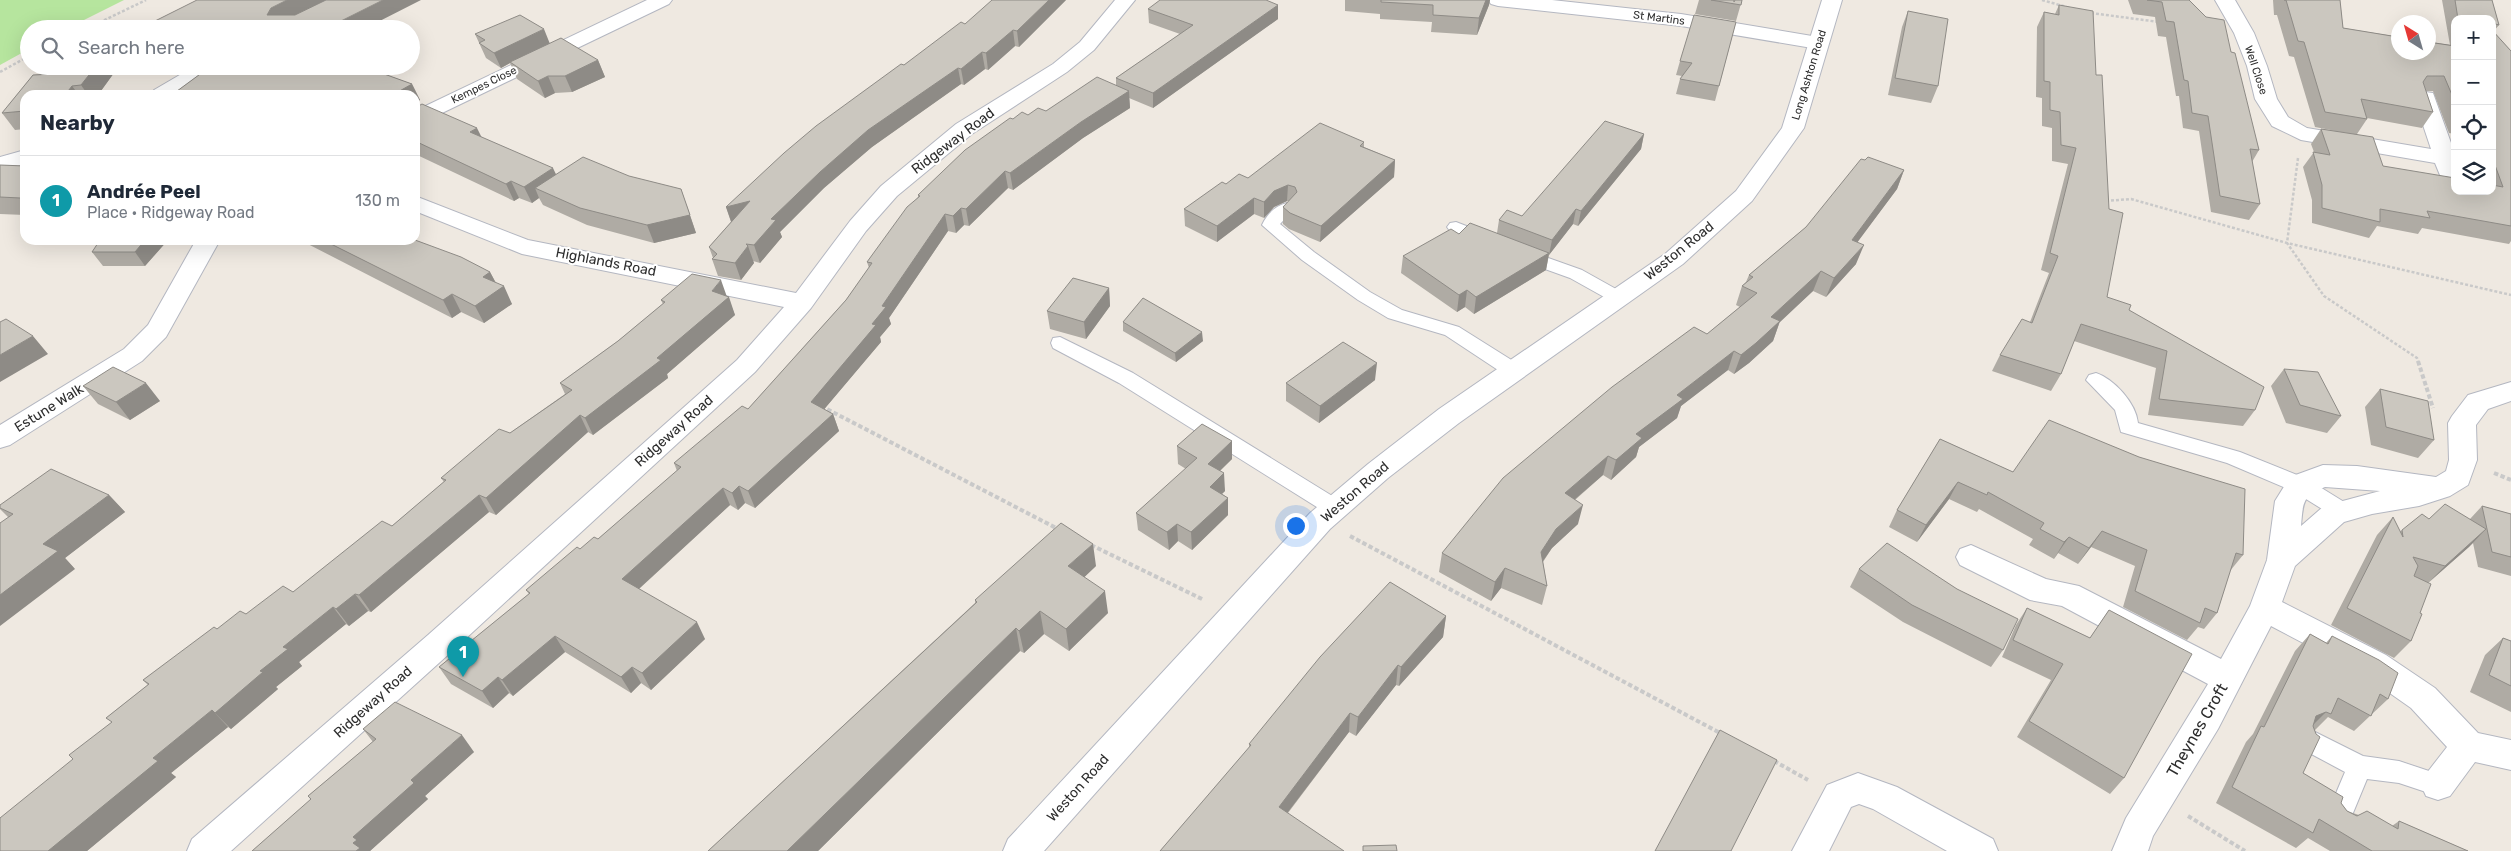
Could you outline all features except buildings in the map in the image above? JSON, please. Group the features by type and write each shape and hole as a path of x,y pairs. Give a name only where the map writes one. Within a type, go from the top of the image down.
{"street":[{"name":"Kempes Close","path":"420,118 662,0"},
{"name":"Ridgeway Road","path":"205,851 439,644 746,366 802,302 858,226 889,191 964,130 1060,68 1088,46 1124,0"},
{"name":"St Martins","path":"1498,0 1681,20 1818,43"},
{"name":"Long Ashton Road","path":"1744,196 1793,128 1832,0"},
{"name":"Well Close","path":"2225,0 2244,33 2258,66 2266,99 2280,122 2301,133 2445,158"},
{"path":"170,90 195,75"},
{"path":"2425,98 2451,177"},
{"path":"0,164 20,158"},
{"name":"Weston Road","path":"1021,851 1328,514 1378,471 1441,422 1674,259 1744,196"},
{"name":"Highlands Road","path":"420,205 522,246 802,302"},
{"name":"Estune Walk","path":"0,438 133,355 157,331 205,245"},
{"name":"Theynes Croft","path":"2282,560 2334,514 2372,503 2419,495 2440,488 2458,477 2463,460 2462,422 2478,402 2511,391"},
{"path":"2300,485 2323,476 2358,477 2440,488"},
{"name":"Theynes Croft","path":"2130,851 2138,829 2206,719 2265,608 2282,560 2290,501 2300,485"},
{"path":"1971,557 2041,591 2068,594 2227,678"},
{"path":"2265,608 2375,665 2423,698 2468,746 2511,755"},
{"path":"2438,785 2468,746"},
{"path":"1810,851 1839,796 1858,788 1885,798 1980,851"}],"lane":[{"path":"1288,208 1274,218 1270,225 1308,256 1364,296 1395,314 1452,330 1514,371"},
{"path":"1456,227 1569,271 1619,298"},
{"path":"1060,343 1126,378 1328,514"},
{"path":"2096,380 2118,400 2130,419 2128,427 2234,458 2300,485 2342,511"},
{"path":"2311,742 2359,767 2400,772 2438,785"},
{"path":"2339,817 2359,767"}],"path":[{"path":"105,20 146,0"},
{"path":"0,72 20,61"},
{"path":"2301,133 2287,243 2324,296 2417,358 2432,406 2463,460"},
{"path":"2097,202 2131,199 2287,243 2511,295"},
{"path":"814,402 968,484 1064,531"},
{"path":"1328,514 1727,737"},
{"path":"1090,544 1204,600"},
{"path":"1770,760 1839,796"},
{"path":"2158,798 2245,851"}],"green space":[{"path":"0,0 124,0 84,20 20,20 20,54 0,65"}],"place":[{"name":"Andrée Peel","path":"463,677"}]}
